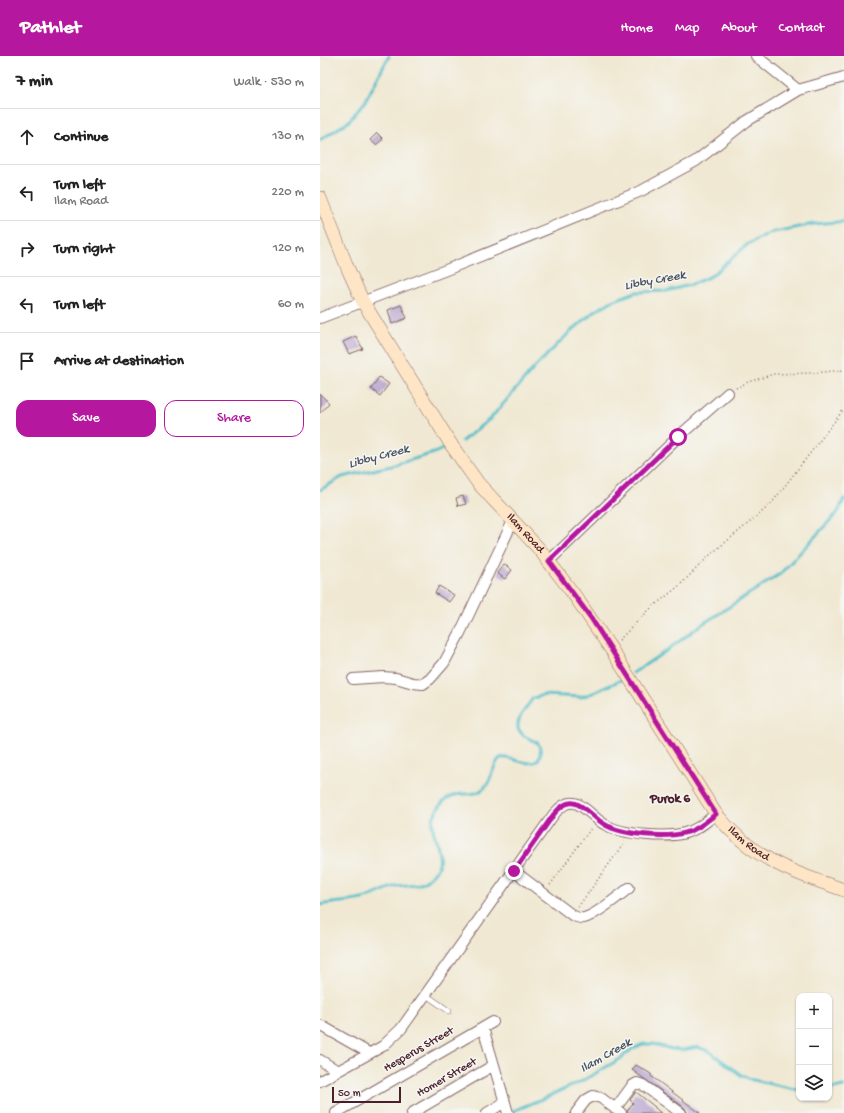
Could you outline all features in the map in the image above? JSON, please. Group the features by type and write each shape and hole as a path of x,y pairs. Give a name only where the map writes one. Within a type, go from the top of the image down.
{"street":[{"path":"756,56 798,90"},
{"path":"320,318 641,191 696,160 747,121 798,90 844,76"},
{"name":"Ilam Road","path":"320,198 348,269 363,302 466,467 483,489 549,561 575,596 611,649 716,814 729,830 759,854 781,866 844,890"},
{"path":"549,561 678,437 728,393"},
{"path":"353,679 383,677 396,678 423,684 430,679 444,663 460,633 512,521"},
{"path":"320,1081 383,1046 393,1038 426,995 554,814 564,805 574,803 579,804 598,820 612,828 628,832 653,835 679,834 696,829 716,814"},
{"path":"514,871 572,915 580,918 589,916 607,905 629,888"},
{"name":"Hesperus Street","path":"336,1113 494,1022"},
{"path":"320,1025 369,1053"},
{"path":"483,1028 508,1113"},
{"path":"320,1060 338,1071"},
{"name":"Homer Street","path":"412,1113 494,1065"},
{"path":"576,1113 586,1100 593,1096 601,1098 618,1111 632,1086 637,1083 643,1085 681,1113"},
{"path":"487,1113 505,1102"}],"lane":[{"path":"426,995 449,1012"}],"path":[{"path":"728,393 748,382 774,374 844,370"},
{"path":"611,649 650,609 679,586 711,554 771,504 844,409"},
{"path":"544,893 598,820"},
{"path":"572,915 623,846 628,832"}],"building":[{"path":"377,133 383,139 376,145 370,140"},
{"path":"401,305 407,318 392,324 388,310"},
{"path":"356,336 363,349 349,354 343,342"},
{"path":"379,377 389,384 380,396 371,389"},
{"path":"320,394 329,403 320,413"},
{"path":"463,496 466,504 458,506 456,498"},
{"path":"504,564 512,570 505,579 497,573"},
{"path":"439,586 454,595 449,602 435,593"},
{"path":"636,1065 651,1074 651,1076 700,1113 687,1113 685,1108 632,1070"},
{"path":"636,1092 661,1113 627,1113 633,1103 630,1100"}],"waterway":[{"path":"320,140 348,122 365,102 389,56"},
{"name":"Libby Creek","path":"462,441 491,418 536,366 570,332 595,311 612,301 636,292 666,291 690,285 711,276 748,244 769,233 844,220"},
{"name":"Libby Creek","path":"320,490 342,477 391,466 434,453 445,448"},
{"path":"633,673 701,625 780,574 838,512 844,499"},
{"path":"320,905 362,899 392,887 418,884 429,878 438,867 440,858 433,820 441,805 447,799 455,795 471,794 484,788 487,785 500,758 509,758 528,763 537,761 540,752 538,743 524,736 518,729 518,723 521,715 533,698 544,695 581,697 623,679"},
{"name":"Ilam Creek","path":"513,1111 584,1080 620,1059 632,1049 643,1044 653,1044 683,1050 697,1047 709,1051 741,1075 753,1080 796,1089"},
{"name":"Ilam Creek","path":"832,1088 844,1086"}],"district":[{"name":"Purok 6","path":"670,799"}],"route":[{"path":"514,871 558,809 569,803 579,804 604,825 612,828 622,831 664,836 689,832 696,829 716,814 591,618 549,561 678,437"}]}
